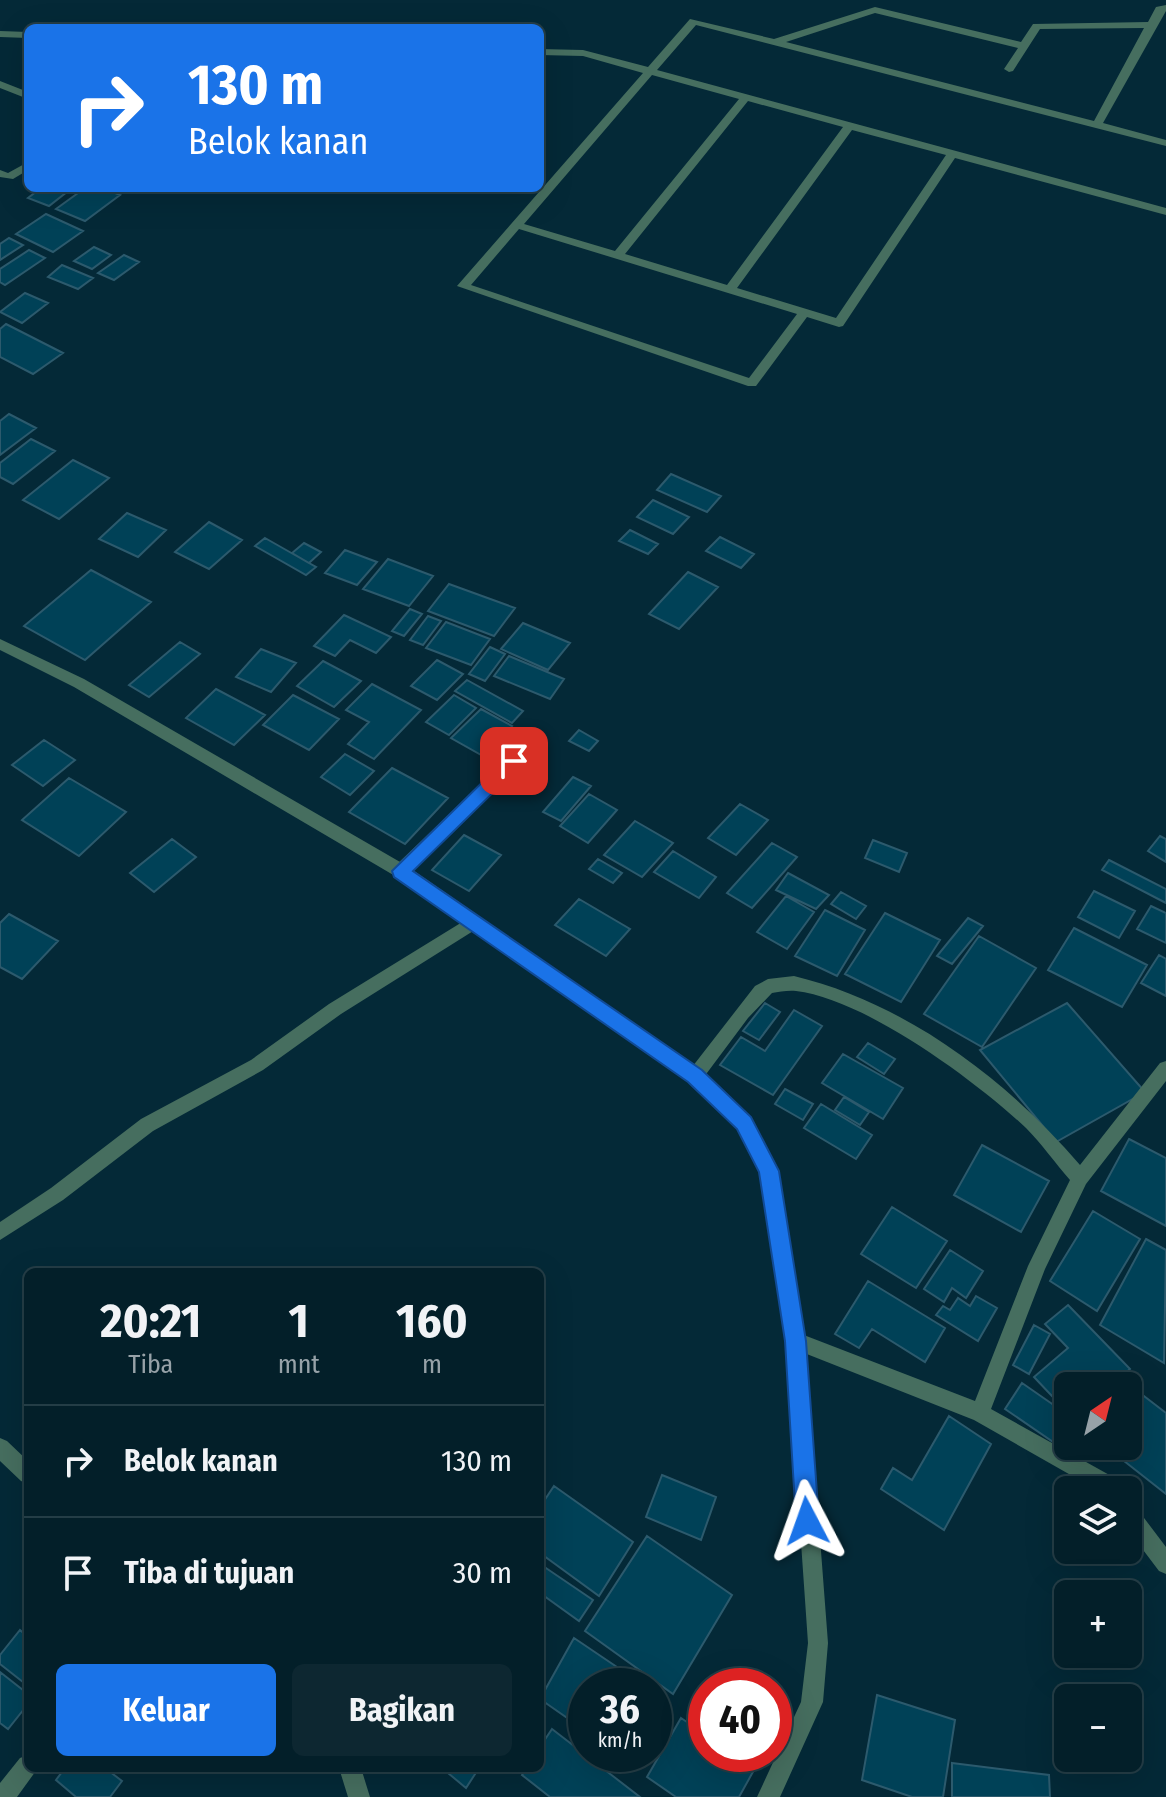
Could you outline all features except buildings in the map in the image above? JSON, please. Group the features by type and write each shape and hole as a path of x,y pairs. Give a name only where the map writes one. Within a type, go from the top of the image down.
{"street":[{"path":"1097,125 1160,9 1166,8"},
{"path":"776,41 875,10 1023,46"},
{"path":"804,313 752,383 463,286 694,21 1166,143"},
{"path":"1009,69 1037,26 1152,25"},
{"path":"0,34 24,35"},
{"path":"544,52 583,53 1166,212"},
{"path":"0,84 24,94"},
{"path":"617,256 746,97"},
{"path":"730,290 849,126"},
{"path":"516,225 839,323 952,154"},
{"path":"0,173 9,177 24,168"},
{"path":"0,644 79,683 401,871 695,1076 744,1123 769,1171 796,1341 818,1643 812,1702 768,1797"},
{"path":"401,871 514,761"},
{"path":"0,1232 57,1194 147,1125 257,1065 335,1009 472,923"},
{"path":"695,1076 765,987 789,980 886,1018 949,1057 1032,1123 1080,1178"},
{"path":"980,1413 1037,1266 1080,1178 1166,1068"},
{"path":"796,1341 980,1413 1092,1476"},
{"path":"0,1448 24,1470"},
{"path":"1142,1532 1166,1564"},
{"path":"3,1797 24,1771"},
{"path":"351,1772 359,1797"}],"route":[{"path":"514,761 401,871 695,1076 744,1123 769,1171 796,1341 807,1521"}]}
